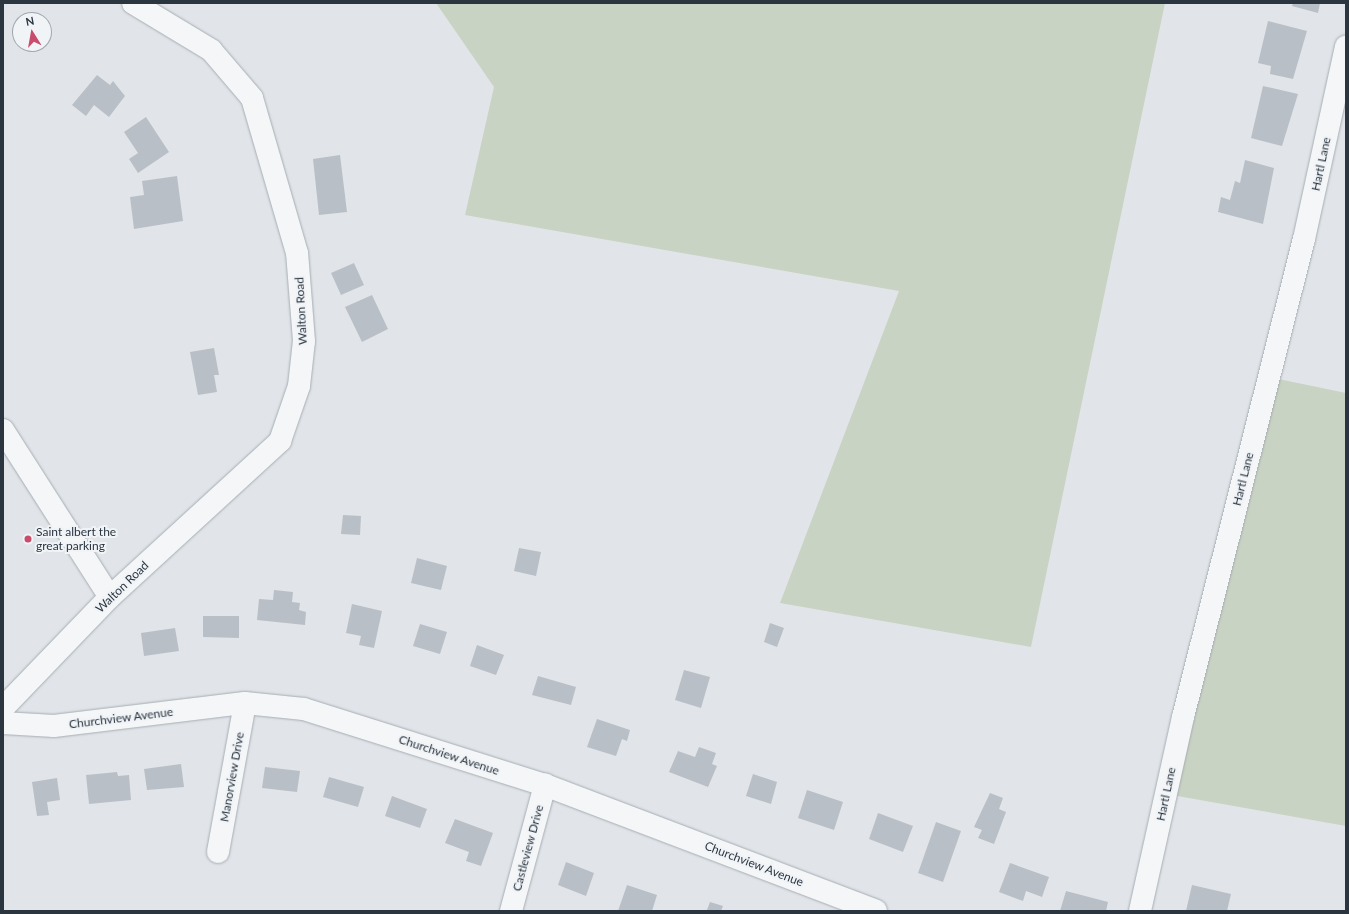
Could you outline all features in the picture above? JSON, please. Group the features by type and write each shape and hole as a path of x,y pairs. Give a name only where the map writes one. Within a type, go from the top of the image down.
{"street":[{"name":"Walton Road","path":"3,708 110,597 280,441 299,386 304,341 297,252 252,98 211,50 133,3"},
{"name":"Hartl Lane","path":"1140,911 1183,716 1304,239 1346,47"},
{"path":"3,430 110,597"},
{"name":"Churchview Avenue","path":"3,722 54,726 245,703 304,709 545,785 876,911"},
{"name":"Manorview Drive","path":"218,852 245,703"},
{"name":"Castleview Drive","path":"511,911 545,785"}],"green space":[{"path":"436,3 1165,3 1031,647 780,603 899,291 465,215 494,87"},
{"path":"1269,377 1346,393 1346,826 1166,794"}],"building":[{"path":"1293,3 1320,3 1318,13 1292,6"},
{"path":"1268,21 1307,31 1293,79 1270,74 1271,66 1258,63"},
{"path":"97,75 110,85 113,81 125,96 109,117 94,105 86,116 72,105"},
{"path":"1263,86 1298,94 1282,146 1251,138"},
{"path":"146,117 169,152 138,173 129,159 138,153 124,132"},
{"path":"340,155 347,212 319,215 313,159"},
{"path":"1245,160 1274,168 1263,224 1218,212 1221,197 1230,200 1235,181 1240,183"},
{"path":"177,176 183,221 134,229 130,197 144,195 142,181"},
{"path":"354,263 364,285 341,295 331,273"},
{"path":"372,295 388,329 362,342 345,307"},
{"path":"214,348 219,375 214,375 217,392 198,395 190,352"},
{"path":"343,515 361,516 360,535 341,534"},
{"path":"519,548 541,552 536,576 514,571"},
{"path":"417,558 447,566 441,590 411,583"},
{"path":"274,590 293,592 292,602 300,603 299,610 306,612 305,625 257,620 259,599 273,600"},
{"path":"352,604 382,611 374,648 359,645 361,636 346,633"},
{"path":"203,616 239,616 239,638 203,637"},
{"path":"770,623 784,628 777,647 764,642"},
{"path":"420,624 447,632 440,654 413,646"},
{"path":"175,628 179,651 144,656 141,633"},
{"path":"477,645 504,655 496,675 470,666"},
{"path":"684,670 710,677 701,708 675,700"},
{"path":"538,676 576,687 571,705 532,695"},
{"path":"597,719 630,730 627,741 622,739 616,756 587,747"},
{"path":"699,747 716,753 712,764 717,766 708,787 669,772 678,751 695,757"},
{"path":"181,764 184,787 147,790 144,769"},
{"path":"265,767 300,771 297,792 262,788"},
{"path":"117,772 118,776 129,775 131,800 89,804 86,775"},
{"path":"753,774 777,782 771,804 746,796"},
{"path":"329,777 364,787 358,807 323,797"},
{"path":"57,778 60,800 47,802 49,815 37,816 32,782"},
{"path":"807,790 843,802 834,830 798,818"},
{"path":"990,793 1003,798 999,809 1006,812 994,844 978,838 982,830 974,827"},
{"path":"392,796 427,809 420,828 385,816"},
{"path":"878,813 913,826 903,852 869,839"},
{"path":"455,819 493,833 481,866 466,861 469,852 445,843"},
{"path":"936,822 961,831 943,882 918,873"},
{"path":"566,862 594,873 586,896 558,885"},
{"path":"1010,863 1049,877 1042,897 1026,891 1023,901 999,892"},
{"path":"627,885 657,895 652,911 618,911"},
{"path":"1192,885 1231,894 1227,911 1186,911"},
{"path":"1066,891 1108,902 1106,911 1060,911"},
{"path":"710,902 723,906 721,911 700,911 707,910"}],"place":[{"name":"Saint albert the great parking","path":"28,539"}]}
